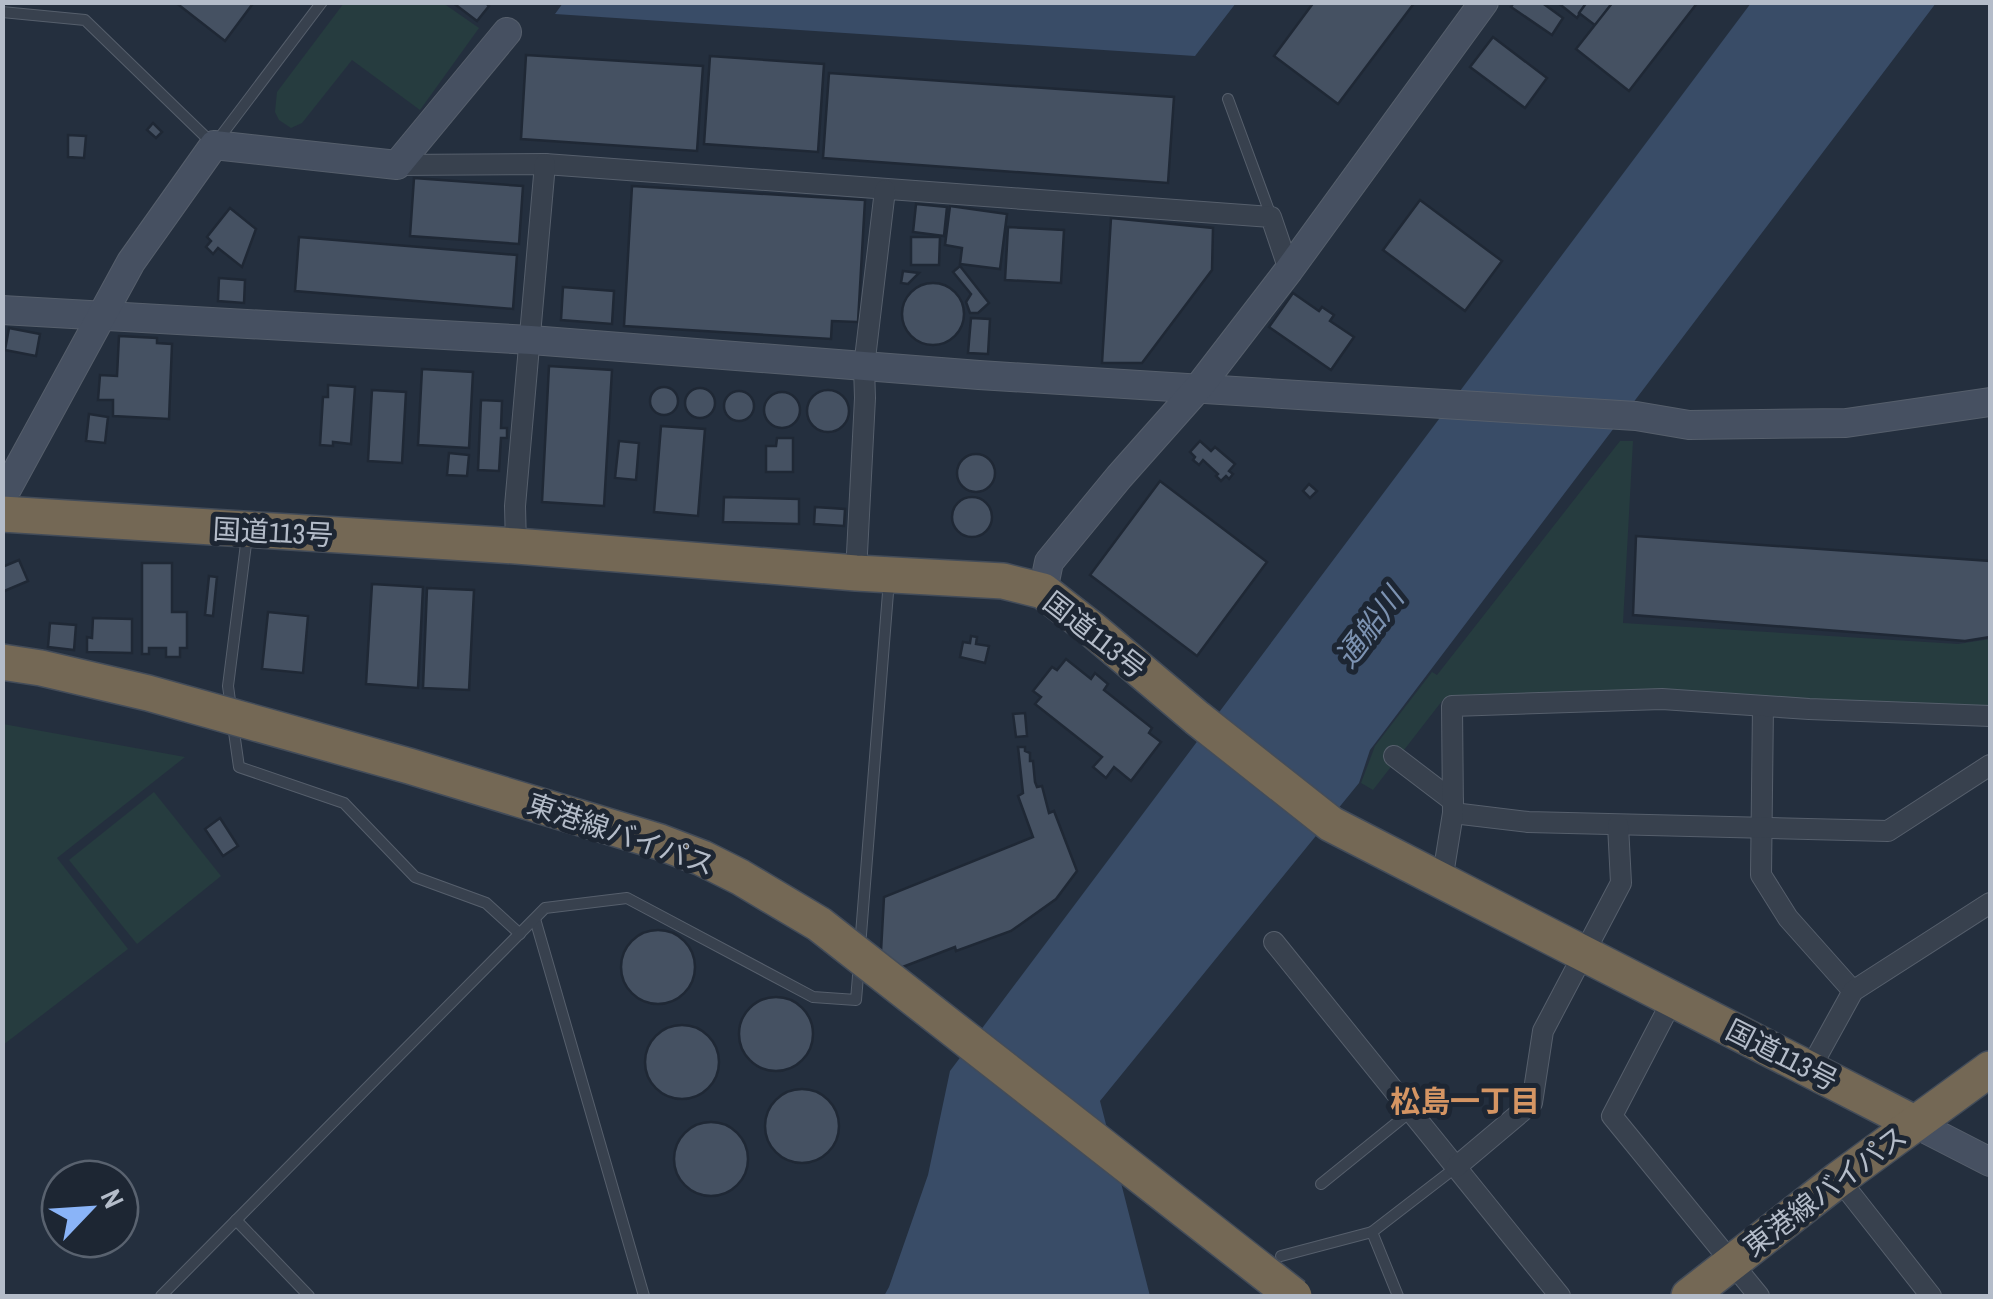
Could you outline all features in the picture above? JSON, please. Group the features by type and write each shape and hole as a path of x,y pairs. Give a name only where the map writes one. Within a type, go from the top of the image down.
{"highway":[{"name":"国道113号","path":"2,514 1002,581 1044,592 1331,824 1914,1123"},
{"name":"東港線バイパス","path":"2,662 148,693 409,766 660,842 740,876 848,945 1294,1296"},
{"name":"東港線バイパス","path":"2,686 141,709 403,779 659,859 699,876 808,941 884,998 1256,1296"},
{"path":"1914,1123 1990,1069"},
{"name":"東港線バイパス","path":"1689,1296 1914,1123"}],"street":[{"path":"1044,592 1049,562 1199,387 1484,2"},
{"path":"397,166 506,32"},
{"path":"2,498 131,262 214,145 397,166 546,164 1271,217 1289,270"},
{"path":"516,546 515,506 546,164"},
{"path":"873,574 864,367 885,190"},
{"path":"2,310 531,340 864,367 1636,416 1689,425 1846,423 1990,402"},
{"path":"1442,881 1453,807 1452,706 1662,699 1990,716"},
{"path":"1763,706 1761,875 1788,918 1853,991"},
{"path":"1394,756 1453,807 1528,822 1760,829 1888,831 1990,766"},
{"path":"1456,1167 1532,1103 1543,1030 1621,883 1618,825"},
{"path":"1810,1070 1853,991 1990,903"},
{"path":"1274,942 1560,1296"},
{"path":"1672,999 1612,1116 1759,1296"},
{"path":"1914,1123 1990,1162"},
{"path":"1839,1179 1931,1296"}],"lane":[{"path":"2,12 85,20 214,145 322,2"},
{"path":"1228,99 1271,217"},
{"path":"247,530 228,686 239,767 344,803 415,877 486,903 520,934"},
{"path":"161,1296 545,908 627,898 813,997 856,1000 873,574"},
{"path":"534,919 644,1296"},
{"path":"1321,1184 1410,1112"},
{"path":"1282,1256 1372,1232 1456,1167"},
{"path":"236,1220 309,1296"},
{"path":"1372,1232 1398,1296"}],"green space":[{"path":"344,3 443,3 479,28 420,110 352,60 302,123 291,128 275,112 277,92"},
{"path":"1620,441 1633,441 1623,623 1958,644 1990,639 1990,711 1454,696 1442,701 1373,790 1361,783 1375,746 1432,672 1437,675"},
{"path":"3,724 185,757 57,858 128,949 3,1045"},
{"path":"154,792 221,876 137,944 69,860"}],"water":[{"path":"563,2 1236,3 1195,56 555,14"},
{"name":"通船川","path":"1751,3 1936,3 1370,750 1359,783 1100,1101 1150,1296 884,1296 928,1175 950,1071"}],"building":[{"path":"175,2 254,2 225,41"},
{"path":"452,2 485,2 489,6 477,21"},
{"path":"1314,2 1415,2 1338,104 1274,56"},
{"path":"1514,2 1541,2 1563,18 1552,35 1511,7"},
{"path":"1557,2 1587,2 1577,18"},
{"path":"1587,2 1613,2 1596,26 1579,13"},
{"path":"1613,2 1698,2 1629,91 1576,49"},
{"path":"1493,37 1547,78 1525,108 1470,67"},
{"path":"526,55 703,66 697,151 521,139"},
{"path":"710,56 824,64 818,152 704,144"},
{"path":"829,73 1174,97 1168,183 823,158"},
{"path":"153,123 162,132 156,138 147,130"},
{"path":"68,135 86,136 84,158 68,157"},
{"path":"414,178 523,186 519,244 410,236"},
{"path":"632,186 865,200 858,322 832,321 831,339 624,326"},
{"path":"1420,200 1502,261 1465,311 1383,250"},
{"path":"916,204 947,207 944,236 913,232"},
{"path":"950,206 1007,214 1000,269 960,264 962,248 945,245"},
{"path":"230,208 256,229 242,267 218,248 213,254 206,247 211,241 207,237"},
{"path":"1111,218 1213,228 1212,270 1142,363 1102,363"},
{"path":"1008,227 1064,230 1061,283 1005,280"},
{"path":"299,237 517,255 513,309 295,291"},
{"path":"911,237 940,237 939,265 911,265"},
{"path":"960,266 989,303 978,313 970,313 966,302 971,294 953,272"},
{"path":"903,271 919,273 908,284 901,283"},
{"path":"219,278 245,280 244,303 218,301"},
{"path":"933,283 955,292 964,314 955,336 933,345 911,336 902,314 911,292"},
{"path":"563,287 614,291 612,324 561,320"},
{"path":"1293,293 1319,311 1322,307 1334,315 1330,321 1354,337 1331,370 1269,327"},
{"path":"971,318 990,319 988,354 968,353"},
{"path":"9,328 40,334 36,356 5,350"},
{"path":"119,336 157,338 157,343 172,344 169,419 113,416 113,400 98,400 100,375 117,376"},
{"path":"549,366 612,370 604,506 542,502"},
{"path":"422,369 473,372 469,448 418,445"},
{"path":"328,385 355,387 351,444 320,445 323,397 328,397"},
{"path":"664,387 674,391 678,401 674,411 664,415 654,411 650,401 654,391"},
{"path":"700,388 711,392 715,403 711,414 700,418 689,414 685,403 689,392"},
{"path":"372,390 406,392 402,463 368,461"},
{"path":"828,390 843,396 849,411 843,426 828,432 813,426 807,411 813,396"},
{"path":"739,391 750,395 754,406 750,417 739,421 728,417 724,406 728,395"},
{"path":"782,392 795,397 800,410 795,423 782,428 769,423 764,410 769,397"},
{"path":"481,400 502,401 501,428 507,428 507,438 501,438 499,471 478,470"},
{"path":"89,414 108,417 105,443 86,441"},
{"path":"661,426 705,429 698,516 654,512"},
{"path":"777,438 793,438 793,472 766,472 766,446 776,446"},
{"path":"619,441 639,443 636,480 615,478"},
{"path":"1200,441 1211,451 1215,447 1235,464 1229,479 1226,476 1221,481 1203,460 1199,465 1193,460 1190,452"},
{"path":"449,453 469,455 467,476 447,475"},
{"path":"976,454 990,459 995,473 990,487 976,492 962,487 957,473 962,459"},
{"path":"1160,481 1267,562 1197,656 1090,575"},
{"path":"1309,484 1317,491 1310,498 1303,491"},
{"path":"724,497 799,499 799,524 723,522"},
{"path":"972,497 986,503 992,517 986,531 972,537 958,531 952,517 958,503"},
{"path":"815,507 845,509 844,526 814,524"},
{"path":"1636,536 1990,561 1990,637 1965,641 1633,615"},
{"path":"19,560 28,581 2,592 2,567"},
{"path":"142,563 172,563 172,612 187,612 187,648 180,648 180,657 166,657 166,648 149,648 149,654 142,654"},
{"path":"209,576 217,577 213,616 205,615"},
{"path":"372,584 423,587 418,688 366,684"},
{"path":"427,588 474,590 469,690 423,688"},
{"path":"268,612 308,616 303,673 262,669"},
{"path":"93,618 132,619 132,653 87,652"},
{"path":"50,623 76,625 74,650 48,647"},
{"path":"971,636 977,637 976,644 989,646 985,663 960,657 963,642 970,643"},
{"path":"1066,659 1091,679 1095,673 1108,684 1104,690 1152,728 1149,733 1161,742 1131,781 1114,767 1106,778 1093,767 1102,757 1035,704 1041,697 1033,691 1052,667 1057,670"},
{"path":"1025,713 1027,736 1016,737 1013,714"},
{"path":"1018,747 1025,747 1030,753 1035,782 1037,787 1042,786 1049,813 1054,811 1077,871 1056,899 1011,931 900,968 881,951 884,897 1033,837 1018,796 1023,793"},
{"path":"220,818 238,846 223,856 205,829"},
{"path":"658,930 684,941 695,967 684,993 658,1004 632,993 621,967 632,941"},
{"path":"776,997 802,1008 813,1034 802,1060 776,1071 750,1060 739,1034 750,1008"},
{"path":"682,1025 708,1036 719,1062 708,1088 682,1099 656,1088 645,1062 656,1036"},
{"path":"802,1089 828,1100 839,1126 828,1152 802,1163 776,1152 765,1126 776,1100"},
{"path":"711,1122 737,1133 748,1159 737,1185 711,1196 685,1185 674,1159 685,1133"}],"district":[{"name":"松島一丁目","path":"1465,1101"}]}
